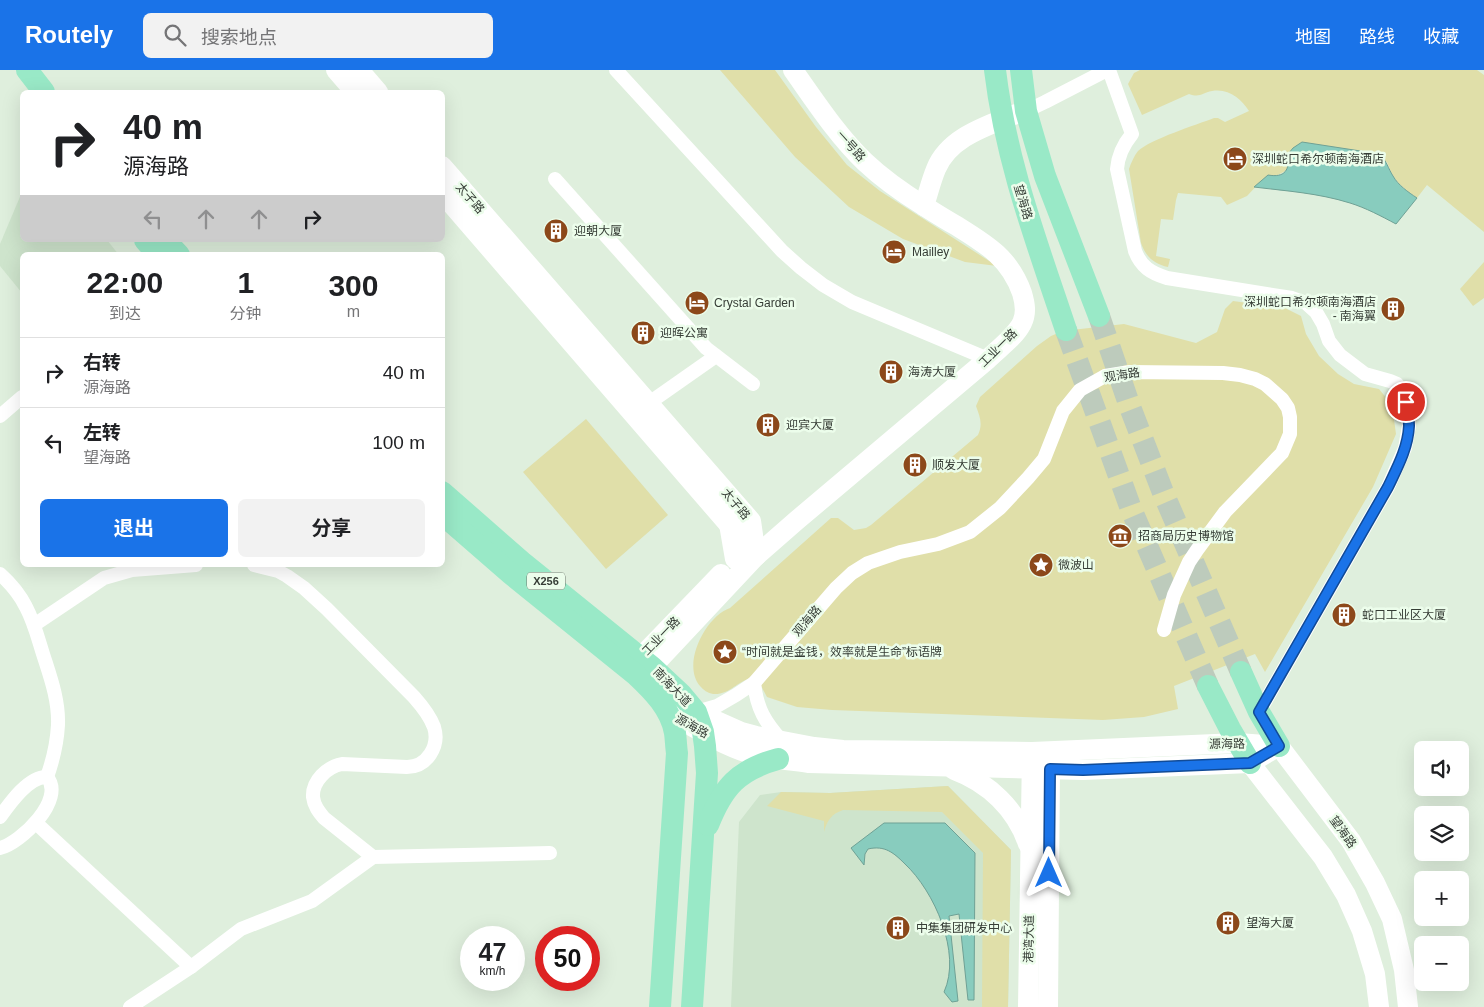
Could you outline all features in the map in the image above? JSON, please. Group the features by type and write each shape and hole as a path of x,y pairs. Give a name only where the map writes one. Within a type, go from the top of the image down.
{"main road":[{"path":"9,70 24,90"},
{"path":"27,70 42,90"},
{"path":"336,70 353,90"},
{"path":"359,70 376,90"},
{"name":"一号路","path":"792,70 824,114 864,161 888,182 924,206"},
{"name":"望海路","path":"995,70 1009,151 1023,202 1066,330"},
{"path":"1020,70 1026,111 1046,176 1099,316"},
{"path":"924,206 936,168 943,156 953,145 975,131 1026,111"},
{"name":"太子路","path":"445,169 751,521 756,556"},
{"name":"太子路","path":"445,196 756,556"},
{"name":"工业一路","path":"643,666 756,556 988,359 1012,336 1021,324 1025,315 1025,302 1019,284 1006,264 995,251 978,238 924,206"},
{"path":"146,242 155,252"},
{"path":"167,242 176,252"},
{"name":"南海大道","path":"445,495 643,666 654,693 668,713 675,732 677,753 660,1007"},
{"name":"南海大道","path":"445,517 511,574 681,694 699,722"},
{"path":"751,521 772,527 784,526 796,521"},
{"path":"729,524 735,559 756,556"},
{"name":"工业一路","path":"643,666 735,559"},
{"name":"望海路","path":"1241,672 1259,712 1279,746 1351,841 1375,883 1392,919 1404,970 1408,1007"},
{"path":"1208,686 1250,763 1323,857 1346,895 1362,931 1375,974 1379,1007"},
{"name":"源海路","path":"668,713 699,722 720,741 748,753 814,747 1038,763 1083,770 1250,763 1279,746"},
{"path":"692,1007 707,773 705,746 699,722"},
{"name":"源海路","path":"780,751 841,764 944,767 1038,763 1238,743 1279,746"},
{"path":"703,838 710,818 721,798 734,781 780,751"},
{"name":"港湾大道","path":"1028,1007 1030,851 1038,763"},
{"name":"港湾大道","path":"1038,763 1048,1007"},
{"path":"944,767 963,774 996,795 1010,810 1023,830 1030,851"}],"street":[{"path":"616,70 782,251 801,268 823,285 852,302 988,359"},
{"path":"1026,111 1108,70 1132,134 1122,148 1118,158 1117,169 1135,251 1139,261 1156,275 1167,278 1292,298 1306,303 1316,312 1329,341 1340,355 1365,374 1396,384 1402,391 1406,402 1409,426 1405,448 1397,468 1388,487 1259,712"},
{"path":"555,179 699,341 753,384"},
{"path":"648,403 716,356"},
{"name":"观海路","path":"699,722 717,706 754,682 836,588 852,573 868,563 900,552 938,544 970,532 1000,508 1044,459 1063,411 1080,390 1105,376 1130,372 1223,373 1240,375 1265,384 1282,399 1288,408 1291,425 1290,434 1286,444 1274,461 1225,512 1189,562 1174,595 1164,630"},
{"path":"0,416 20,399"},
{"path":"34,625 104,578 132,570 170,567"},
{"path":"263,567 287,576 312,595 414,697 432,723 436,735 435,741 430,755 425,762 414,767 350,764 334,766 327,770 315,786 313,795 318,812 373,857"},
{"path":"0,574 26,606 34,625 54,694 58,723 52,761 47,777"},
{"path":"754,682 760,710 780,751"},
{"path":"0,816 23,789 36,779 47,777"},
{"path":"0,848 14,843 36,823 50,798 50,780 47,777"},
{"path":"36,823 191,966"},
{"path":"130,1007 191,966 241,929 312,901 373,857 550,853"}],"shaded area":[{"path":"20,197 20,242 109,242 117,252 20,252 20,291 0,266 0,244"},
{"path":"948,786 1011,850 1008,1007 731,1007 739,822 760,795 781,792 830,793"}],"green space":[{"path":"720,70 775,70 816,127 847,165 880,191 997,266 965,262 903,239 849,207 795,157"},
{"path":"1140,70 1477,70 1484,75 1484,232 1427,185 1417,198 1399,183 1392,174 1387,162 1288,154 1289,166 1287,170 1276,176 1263,179 1247,196 1227,205 1221,197 1178,193 1173,220 1161,219 1156,256 1170,259 1168,267 1159,264 1148,256 1141,243 1129,169 1135,155 1144,146 1174,133 1214,118 1225,122 1249,111 1234,95 1224,91 1212,91 1198,95 1189,94 1142,115 1128,84 1134,73"},
{"path":"1484,262 1484,298 1473,306 1460,289"},
{"path":"1233,301 1285,308 1301,316 1306,334 1319,356 1338,374 1354,384 1379,389 1392,405 1396,434 1373,487 1265,672 1255,654 1174,686 1178,709 1144,717 1103,720 832,710 797,707 767,697 760,684 752,678 719,694 709,693 700,686 695,677 693,666 695,654 705,630 713,620 730,608 831,518 838,518 854,530 866,528 978,435 981,424 976,406 980,397 1037,346 1051,336 1063,331 1124,324 1196,343 1217,332 1225,309"},
{"path":"586,419 668,515 606,569 523,472"},
{"path":"948,786 1011,850 1008,1007 982,1007 983,853 942,812 843,810 830,818 824,832 824,821 767,806 781,792 830,793"}],"water":[{"path":"1302,142 1380,154 1398,182 1417,198 1396,224 1350,203 1302,193 1254,187 1268,175 1274,176 1285,172 1288,164 1288,154"},
{"path":"884,823 945,823 975,853 974,1000 968,1000 959,914 949,916 958,1001 952,1002 944,992 949,976 950,959 947,941 935,906 926,890 905,864 889,851 879,848 868,849 865,854 864,865 851,848"}],"tunnel":[{"path":"1099,316 1130,407 1164,495 1241,672"},
{"path":"1066,330 1131,509 1208,686"}],"place":[{"name":"深圳蛇口希尔顿南海酒店","path":"1235,159"},
{"name":"迎朝大厦","path":"556,231"},
{"name":"Mailley","path":"894,252"},
{"name":"Crystal Garden","path":"697,303"},
{"name":"深圳蛇口希尔顿南海酒店 - 南海翼","path":"1393,309"},
{"name":"迎晖公寓","path":"643,333"},
{"name":"海涛大厦","path":"891,372"},
{"name":"迎宾大厦","path":"768,425"},
{"name":"顺发大厦","path":"915,465"},
{"name":"招商局历史博物馆","path":"1120,536"},
{"name":"微波山","path":"1041,565"},
{"name":"蛇口工业区大厦","path":"1344,615"},
{"name":"“时间就是金钱，效率就是生命”标语牌","path":"725,652"},
{"name":"望海大厦","path":"1228,923"},
{"name":"中集集团研发中心","path":"898,928"}],"route":[{"path":"1049,873 1050,769 1083,770 1250,763 1279,746 1259,712 1388,487 1405,448 1409,426 1406,402"}]}
